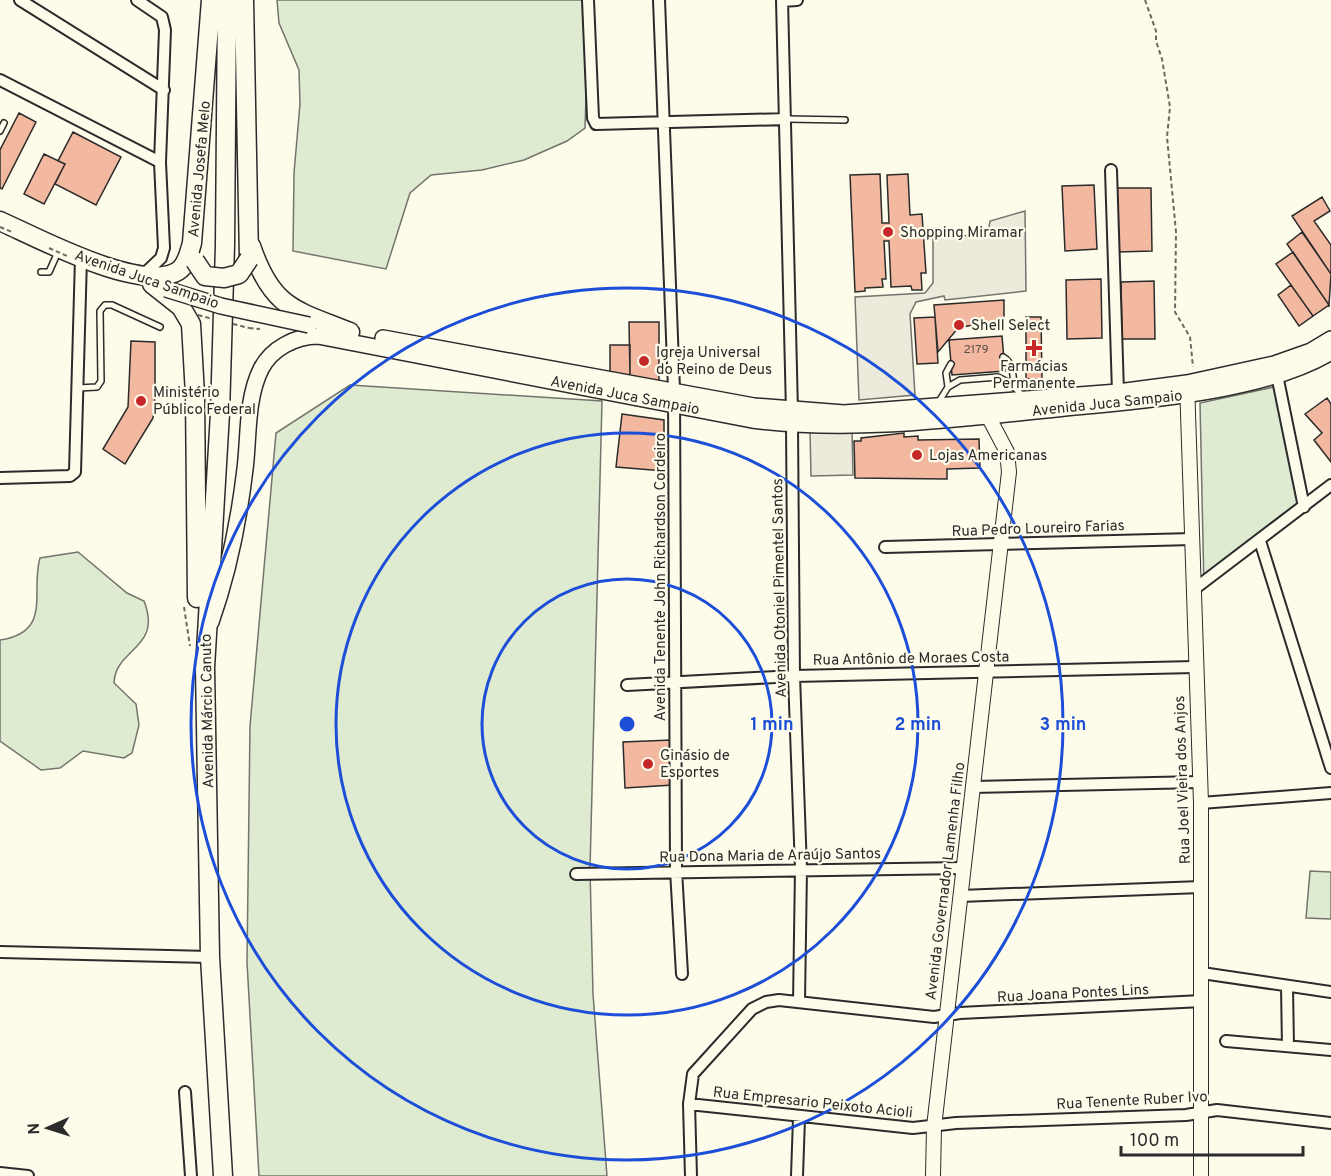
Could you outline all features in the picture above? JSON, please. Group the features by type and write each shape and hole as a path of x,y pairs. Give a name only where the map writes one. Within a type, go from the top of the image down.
{"main road":[{"name":"Avenida Josefa Melo","path":"117,272 154,282 160,276 177,272 194,252 212,0"},
{"name":"Avenida Josefa Melo","path":"225,245 227,0"},
{"path":"244,0 250,252 260,274 276,297 290,307 350,332"},
{"name":"Avenida Juca Sampaio","path":"4,227 117,272"},
{"name":"Avenida Márcio Canuto","path":"223,1176 210,957 204,668 218,449 225,245"},
{"path":"194,252 205,276 224,278 239,274 250,252"},
{"path":"154,282 181,307 191,324 195,395 197,596 204,668"},
{"name":"Avenida Juca Sampaio","path":"154,282 221,306 674,397"},
{"name":"Avenida Juca Sampaio","path":"205,639 218,603 237,518 255,385 269,357 286,344 306,336 318,336 792,418 880,424 988,416 1277,375 1323,361 1331,352"},
{"name":"Avenida Juca Sampaio","path":"792,418 1191,386 1274,364 1311,351 1331,339"}],"street":[{"path":"20,0 164,90"},
{"path":"137,0 164,20 164,90 160,162 164,248 154,282"},
{"path":"588,0 593,118 596,124 786,118"},
{"name":"Avenida Tenente John Richardson Cordeiro","path":"659,0 674,397 676,870 682,974"},
{"name":"Avenida Otoniel Pimentel Santos","path":"797,0 782,1 792,418 794,676 801,869 799,1002"},
{"path":"0,80 160,162"},
{"name":"Avenida Juca Sampaio","path":"1111,170 1118,392"},
{"path":"0,477 73,475 77,458 78,388 70,255"},
{"path":"1277,375 1304,507"},
{"name":"Rua Joel Vieira dos Anjos","path":"1191,386 1193,590 1201,803 1201,1176"},
{"name":"Avenida Governador Lamenha Filho","path":"933,1176 934,1127 946,1015 1009,472 1004,444 988,416"},
{"path":"1193,590 1331,485"},
{"name":"Rua Pedro Loureiro Farias","path":"885,547 1193,539"},
{"path":"1260,541 1331,768"},
{"name":"Rua Antônio de Moraes Costa","path":"627,685 676,680 794,676 1195,667"},
{"path":"973,787 1200,782"},
{"path":"1201,803 1331,793"},
{"name":"Rua Dona Maria de Araújo Santos","path":"576,874 676,870 964,868"},
{"path":"960,896 1201,887"},
{"path":"0,952 210,957"},
{"path":"1202,973 1331,992"},
{"path":"1287,987 1288,1046"},
{"name":"Rua Joana Pontes Lins","path":"691,1176 689,1104 693,1074 752,1009 766,1002 799,1002 934,1017 1202,1001"},
{"path":"1226,1041 1331,1050"},
{"path":"185,1092 191,1176"},
{"name":"Rua Empresario Peixoto Acioli","path":"689,1104 799,1118 913,1128 934,1127"},
{"name":"Rua Tenente Ruber Ivo","path":"934,1127 956,1123 1186,1114 1217,1110 1331,1123"},
{"path":"797,1176 799,1118"},
{"path":"0,1173 28,1176"}],"lane":[{"path":"786,118 845,120"},
{"path":"0,131 4,123"},
{"path":"41,272 49,272 70,255"},
{"path":"78,388 97,387 101,381 100,310 105,305 112,305 160,327"},
{"path":"1004,357 1013,370 1014,387"},
{"path":"948,387 946,374 951,364"},
{"path":"936,406 948,387 960,380 998,377 1014,387 1026,399"}],"path":[{"path":"1144,0 1156,31 1156,41 1162,59 1170,107 1167,137 1176,232 1175,312 1190,337 1193,365 1191,386"},
{"path":"249,328 263,330"}],"green space":[{"path":"277,0 589,0 585,128 567,141 524,160 482,170 431,175 410,193 386,269 293,251 294,173 300,104 299,70 279,23"},
{"path":"350,385 602,401 590,869 593,994 607,1176 259,1176 247,962 250,726 276,433"},
{"path":"1283,385 1299,509 1204,588 1200,403"},
{"path":"78,552 127,593 144,601 148,617 147,629 143,639 116,671 114,683 136,704 139,725 132,753 124,758 83,751 60,768 41,770 0,741 0,640 17,636 27,629 33,620 40,558"},
{"path":"1310,871 1331,872 1331,919 1306,918"}],"shaded area":[{"path":"1025,211 1026,291 945,300 944,296 916,302 910,314 915,395 859,400 855,297 925,293 933,283 933,238 988,234 990,221"},
{"path":"852,430 853,475 811,476 810,431"}],"building":[{"path":"19,113 36,122 2,189 0,188 0,150"},
{"path":"73,132 121,157 96,205 55,184 65,164 58,161"},
{"path":"44,154 65,164 44,204 24,194"},
{"name":"Shopping Miramar","path":"880,174 882,223 889,223 887,175 908,174 910,215 922,214 926,273 921,273 922,290 912,290 911,286 891,287 889,241 884,241 886,279 882,279 883,287 865,288 865,291 855,292 850,175"},
{"path":"1094,185 1097,249 1065,251 1062,186"},
{"path":"1117,188 1151,188 1152,251 1118,252"},
{"path":"1322,197 1330,211 1314,221 1331,245 1331,274 1292,216"},
{"path":"1302,232 1331,274 1329,305 1287,244"},
{"path":"1293,252 1329,305 1313,316 1276,264"},
{"path":"1101,279 1102,338 1067,339 1066,280"},
{"path":"1154,281 1155,339 1122,339 1121,282"},
{"path":"1291,285 1313,316 1299,326 1278,295"},
{"name":"Shell Select","path":"1004,300 1004,322 959,327 938,352 934,305"},
{"path":"935,317 938,363 917,364 914,318"},
{"name":"Farmácias Permanente","path":"1026,317 1041,317 1042,379 1026,379"},
{"name":"Igreja Universal do Reino de Deus","path":"629,322 659,322 659,381 630,376"},
{"path":"1002,336 1005,371 952,375 949,340"},
{"name":"Ministério Público Federal","path":"131,341 155,342 155,396 153,418 125,464 103,449 128,407"},
{"path":"610,345 630,345 630,376 610,372"},
{"path":"1327,398 1331,404 1331,462 1314,440 1322,433 1305,414"},
{"path":"622,414 664,420 664,471 616,467"},
{"name":"Lojas Americanas","path":"904,433 904,437 918,436 918,440 979,439 980,468 947,469 947,479 855,478 854,441 861,441 861,438"},
{"name":"Ginásio de Esportes","path":"671,740 673,785 625,788 623,742"}],"place":[{"name":"Shopping Miramar","path":"888,232"},
{"name":"Shell Select","path":"959,325"},
{"name":"Farmácias Permanente","path":"1034,348"},
{"name":"Igreja Universal do Reino de Deus","path":"644,361"},
{"name":"Ministério Público Federal","path":"141,401"},
{"name":"Lojas Americanas","path":"917,455"},
{"name":"Ginásio de Esportes","path":"648,764"}]}
